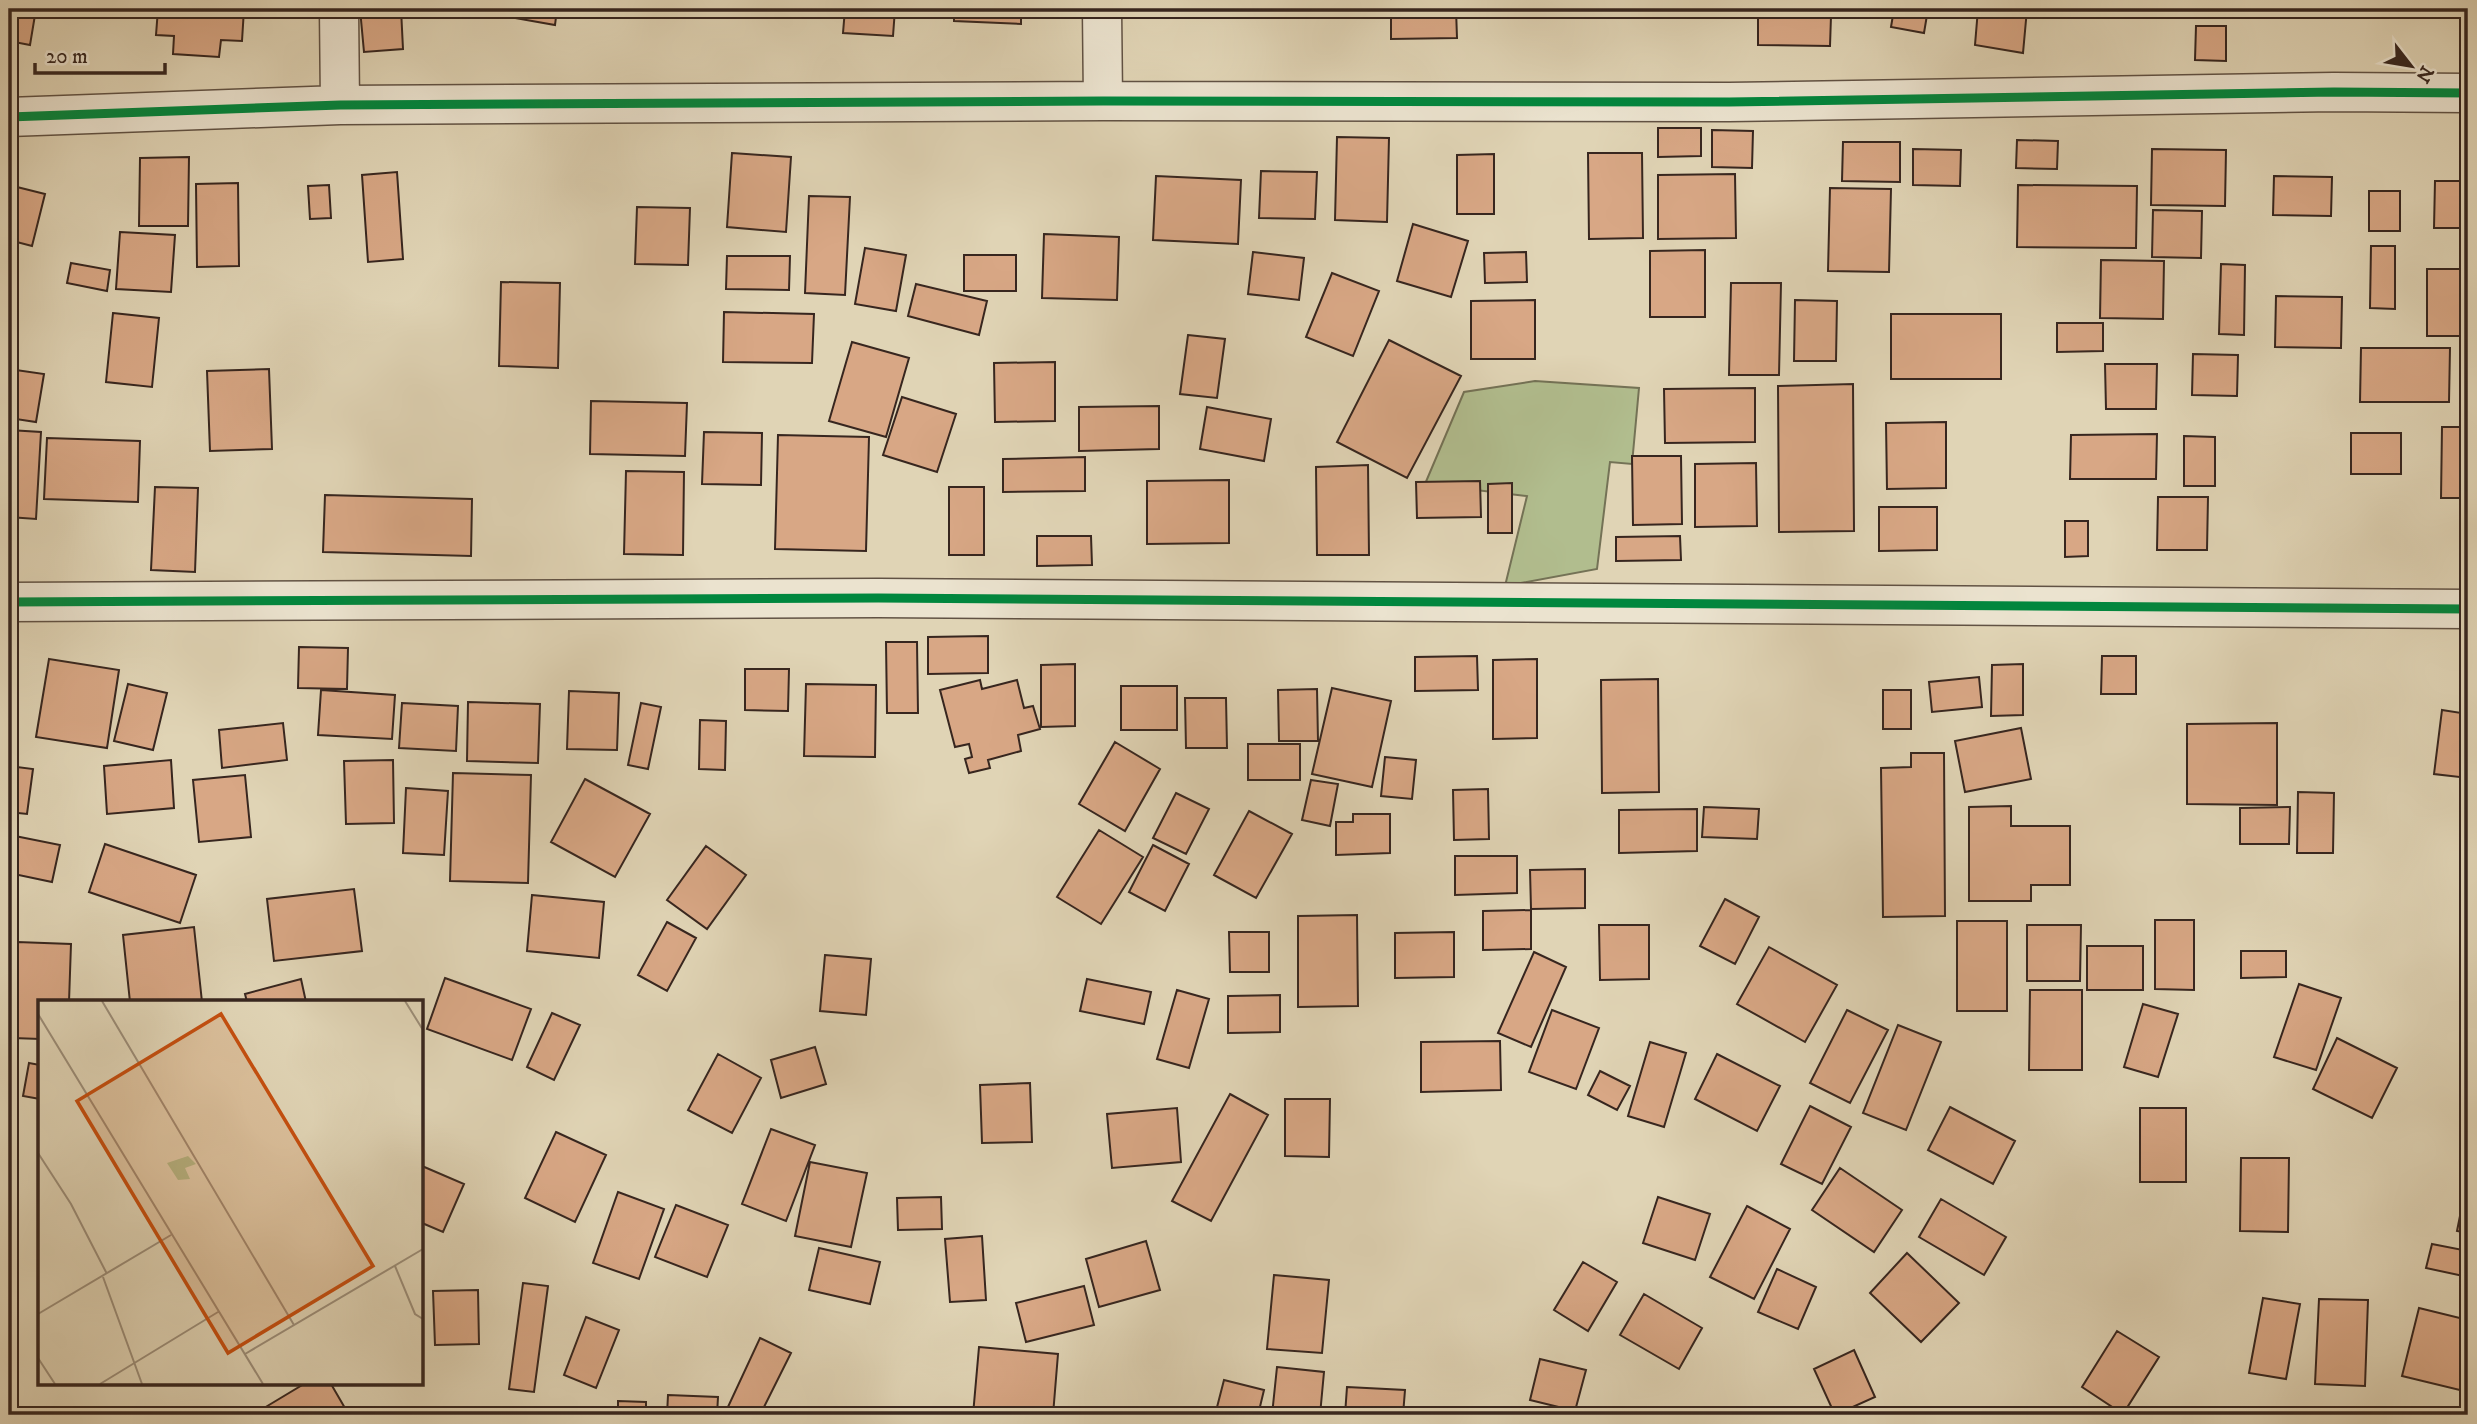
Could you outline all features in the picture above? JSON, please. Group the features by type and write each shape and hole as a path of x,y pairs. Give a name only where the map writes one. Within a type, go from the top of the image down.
{"street":[{"path":"339,9 340,105"},
{"path":"1102,9 1102,101"},
{"path":"9,117 340,105 1102,101 1729,102 2333,92 2468,93"},
{"path":"9,602 892,598 2468,610"}],"green space":[{"path":"1535,381 1639,388 1632,464 1610,462 1597,569 1505,586 1527,496 1425,484 1464,392"}],"building":[{"path":"9,9 36,9 30,45 9,41"},
{"path":"158,9 244,9 242,41 221,40 219,57 173,54 174,36 156,35"},
{"path":"360,9 401,9 403,49 364,52"},
{"path":"499,9 557,9 555,25 498,15"},
{"path":"845,9 895,9 893,36 843,33"},
{"path":"954,9 1021,9 1021,24 954,21"},
{"path":"1391,9 1456,9 1457,38 1391,39"},
{"path":"1894,9 1928,9 1924,33 1891,27"},
{"path":"1978,9 2027,9 2023,53 1975,45"},
{"path":"2149,9 2212,9 2212,17 2149,16"},
{"path":"2274,9 2333,9 2333,16"},
{"path":"1758,15 1831,16 1830,46 1758,45"},
{"path":"2196,26 2226,26 2226,61 2195,60"},
{"path":"1658,128 1701,128 1701,156 1658,157"},
{"path":"1712,130 1753,131 1752,168 1712,167"},
{"path":"1337,137 1389,138 1387,222 1335,220"},
{"path":"2017,140 2058,141 2057,169 2016,168"},
{"path":"1843,142 1900,142 1900,182 1842,181"},
{"path":"1913,149 1961,150 1960,186 1913,185"},
{"path":"2152,149 2226,150 2225,206 2151,205"},
{"path":"732,153 791,157 786,232 727,227"},
{"path":"1588,153 1642,153 1643,238 1589,239"},
{"path":"1494,154 1494,214 1457,214 1457,155"},
{"path":"189,157 188,226 139,226 140,158"},
{"path":"1261,171 1317,172 1315,219 1259,218"},
{"path":"397,172 403,259 368,262 362,175"},
{"path":"1735,174 1736,238 1658,239 1658,175"},
{"path":"1156,176 1241,180 1238,244 1153,240"},
{"path":"2274,176 2332,177 2331,216 2273,215"},
{"path":"2435,181 2468,181 2468,228 2434,228"},
{"path":"238,183 239,266 197,267 196,184"},
{"path":"9,185 45,194 32,246 9,240"},
{"path":"329,185 331,218 310,219 308,186"},
{"path":"2018,185 2137,186 2136,248 2017,247"},
{"path":"1830,188 1891,189 1889,272 1828,271"},
{"path":"2369,191 2400,191 2400,231 2369,231"},
{"path":"809,196 850,197 845,295 805,293"},
{"path":"637,207 690,208 688,265 635,264"},
{"path":"2153,210 2202,211 2201,258 2152,257"},
{"path":"1413,224 1468,241 1451,297 1397,281"},
{"path":"120,232 175,235 171,292 116,289"},
{"path":"1044,234 1119,237 1117,300 1042,298"},
{"path":"2371,246 2395,246 2395,309 2370,308"},
{"path":"865,248 906,255 896,311 855,304"},
{"path":"1705,250 1705,317 1650,317 1650,251"},
{"path":"1253,252 1304,258 1299,300 1248,294"},
{"path":"1526,252 1527,282 1485,283 1484,253"},
{"path":"964,255 1016,255 1016,291 964,291"},
{"path":"727,256 790,256 789,290 726,289"},
{"path":"2101,260 2164,261 2163,319 2100,318"},
{"path":"71,263 110,270 107,291 67,283"},
{"path":"2221,264 2245,265 2244,335 2219,334"},
{"path":"2427,269 2468,269 2468,336 2427,336"},
{"path":"1332,273 1379,291 1353,356 1306,337"},
{"path":"501,282 560,283 558,368 499,366"},
{"path":"1731,283 1781,283 1779,375 1729,375"},
{"path":"916,284 987,301 979,335 908,316"},
{"path":"2276,296 2342,297 2341,348 2275,347"},
{"path":"1535,300 1535,359 1471,359 1471,301"},
{"path":"1795,300 1837,301 1836,361 1794,361"},
{"path":"724,312 814,314 812,363 723,362"},
{"path":"113,313 159,318 152,387 106,382"},
{"path":"1891,314 2001,314 2001,379 1891,379"},
{"path":"2057,323 2103,323 2103,351 2057,352"},
{"path":"1188,335 1225,339 1217,398 1180,394"},
{"path":"1389,340 1461,376 1407,478 1337,442"},
{"path":"852,342 909,358 886,437 829,421"},
{"path":"2361,348 2450,348 2449,402 2360,402"},
{"path":"2193,354 2238,355 2237,396 2192,395"},
{"path":"1055,362 1055,421 995,422 994,363"},
{"path":"2105,364 2157,364 2156,409 2106,409"},
{"path":"9,369 44,374 36,422 9,418"},
{"path":"269,369 272,449 210,451 207,371"},
{"path":"1853,384 1854,531 1779,532 1778,386"},
{"path":"1755,388 1755,442 1665,443 1664,389"},
{"path":"902,397 956,414 937,472 883,455"},
{"path":"591,401 687,403 685,456 590,454"},
{"path":"1159,406 1159,449 1079,451 1079,407"},
{"path":"1207,407 1271,419 1264,461 1200,449"},
{"path":"1946,422 1946,488 1887,489 1886,423"},
{"path":"2442,427 2468,427 2468,498 2441,498"},
{"path":"9,430 41,432 36,519 9,517"},
{"path":"704,432 762,433 761,485 702,484"},
{"path":"2351,433 2401,433 2401,474 2351,474"},
{"path":"2157,434 2156,479 2070,479 2071,435"},
{"path":"778,435 869,437 866,551 775,549"},
{"path":"2184,436 2215,437 2215,486 2184,486"},
{"path":"47,438 140,441 138,502 44,499"},
{"path":"1632,456 1681,456 1682,524 1633,525"},
{"path":"1085,457 1085,491 1003,492 1003,459"},
{"path":"1756,463 1757,526 1695,527 1695,464"},
{"path":"1368,465 1369,555 1317,555 1316,467"},
{"path":"626,471 684,472 683,555 624,554"},
{"path":"1229,480 1229,543 1147,544 1147,481"},
{"path":"1480,481 1481,517 1417,518 1416,482"},
{"path":"1512,483 1512,533 1488,533 1488,484"},
{"path":"155,487 198,488 195,572 151,570"},
{"path":"949,487 984,487 984,555 949,555"},
{"path":"325,495 472,499 471,556 323,552"},
{"path":"2158,497 2208,497 2207,550 2157,550"},
{"path":"1879,507 1937,507 1937,550 1879,551"},
{"path":"2065,521 2088,521 2088,556 2065,557"},
{"path":"1037,536 1091,536 1092,565 1037,566"},
{"path":"1680,536 1681,560 1616,561 1616,537"},
{"path":"988,636 988,673 928,674 928,637"},
{"path":"886,642 917,642 918,713 887,713"},
{"path":"299,647 348,648 347,689 298,688"},
{"path":"1477,656 1478,690 1415,691 1415,657"},
{"path":"2102,656 2136,656 2136,694 2101,694"},
{"path":"49,659 119,670 107,748 36,737"},
{"path":"1537,659 1537,738 1493,739 1493,660"},
{"path":"1075,664 1075,726 1041,727 1041,665"},
{"path":"2023,664 2023,715 1991,716 1992,665"},
{"path":"745,669 789,669 788,711 745,710"},
{"path":"1979,677 1982,707 1932,712 1929,682"},
{"path":"1658,679 1659,792 1602,793 1601,680"},
{"path":"980,680 982,689 1017,680 1024,708 1033,706 1040,729 1018,735 1021,751 988,760 990,768 969,773 965,759 972,757 969,744 955,747 940,690"},
{"path":"128,684 167,693 153,750 114,741"},
{"path":"806,684 876,685 875,757 804,756"},
{"path":"1121,686 1177,686 1177,730 1121,730"},
{"path":"1332,688 1391,701 1372,787 1312,774"},
{"path":"1317,689 1318,741 1279,741 1278,690"},
{"path":"321,690 395,695 392,739 318,735"},
{"path":"1883,690 1911,690 1911,729 1883,729"},
{"path":"569,691 619,693 617,750 567,749"},
{"path":"1185,698 1226,698 1227,748 1186,748"},
{"path":"468,702 540,704 538,763 467,761"},
{"path":"402,703 458,706 456,751 399,748"},
{"path":"641,703 661,707 648,769 628,765"},
{"path":"2442,710 2468,714 2468,778 2434,774"},
{"path":"700,720 726,721 725,770 699,769"},
{"path":"283,723 287,760 222,768 219,730"},
{"path":"2277,723 2277,805 2187,804 2187,724"},
{"path":"2021,728 2031,779 1965,792 1955,741"},
{"path":"1115,742 1160,769 1125,831 1079,804"},
{"path":"1248,744 1300,744 1300,780 1248,780"},
{"path":"1911,753 1944,753 1945,916 1883,917 1881,768 1911,767"},
{"path":"1385,757 1416,760 1412,799 1381,796"},
{"path":"171,760 174,808 107,814 104,766"},
{"path":"393,760 394,823 346,824 344,761"},
{"path":"9,766 33,769 27,814 9,812"},
{"path":"453,773 531,775 528,883 450,881"},
{"path":"245,775 251,837 199,842 193,780"},
{"path":"585,779 650,814 615,877 551,842"},
{"path":"1311,780 1338,784 1330,826 1302,820"},
{"path":"406,788 448,791 444,855 403,853"},
{"path":"1488,789 1489,839 1454,840 1453,790"},
{"path":"2298,792 2334,793 2333,853 2297,853"},
{"path":"1176,793 1209,809 1186,854 1153,838"},
{"path":"2011,806 2011,826 2070,826 2070,885 2031,885 2031,901 1969,901 1969,807"},
{"path":"1704,807 1759,809 1757,839 1702,837"},
{"path":"2290,807 2289,844 2240,844 2240,808"},
{"path":"1697,809 1697,851 1619,853 1619,810"},
{"path":"1249,811 1292,834 1256,898 1214,875"},
{"path":"1353,814 1390,814 1390,853 1336,855 1336,822 1353,822"},
{"path":"1099,830 1143,857 1101,924 1057,897"},
{"path":"10,835 60,845 52,882 9,873"},
{"path":"105,844 196,875 180,923 89,892"},
{"path":"1153,845 1189,864 1165,911 1129,892"},
{"path":"706,846 746,875 707,929 667,900"},
{"path":"1455,856 1517,856 1517,893 1455,895"},
{"path":"1585,869 1585,908 1531,909 1530,870"},
{"path":"354,889 362,951 274,961 267,899"},
{"path":"532,895 604,902 599,958 527,951"},
{"path":"1725,899 1759,917 1735,964 1700,946"},
{"path":"1531,910 1531,949 1483,950 1483,911"},
{"path":"1357,915 1358,1006 1298,1007 1298,916"},
{"path":"2155,920 2194,920 2194,990 2155,989"},
{"path":"1957,921 2007,921 2007,1011 1957,1011"},
{"path":"667,922 696,938 667,991 638,975"},
{"path":"1599,925 1649,925 1649,979 1600,980"},
{"path":"2027,925 2081,925 2080,981 2027,981"},
{"path":"194,927 202,1000 130,1000 123,935"},
{"path":"1229,932 1269,932 1269,972 1230,972"},
{"path":"1454,932 1454,977 1395,978 1395,933"},
{"path":"17,942 71,944 69,1000 38,1000 38,1039 13,1038"},
{"path":"2087,946 2143,946 2143,990 2087,990"},
{"path":"1769,947 1837,985 1805,1042 1737,1004"},
{"path":"2241,951 2286,951 2286,977 2241,978"},
{"path":"1534,952 1566,967 1531,1047 1498,1033"},
{"path":"825,955 871,959 866,1015 820,1011"},
{"path":"445,978 531,1009 512,1060 427,1029"},
{"path":"301,979 306,1000 246,1000 245,994"},
{"path":"1087,979 1151,992 1144,1024 1080,1011"},
{"path":"2299,984 2341,998 2316,1070 2274,1057"},
{"path":"1177,990 1209,999 1189,1068 1157,1059"},
{"path":"2030,990 2082,990 2082,1070 2029,1070"},
{"path":"1280,995 1280,1032 1228,1033 1228,996"},
{"path":"2143,1004 2178,1014 2158,1077 2124,1067"},
{"path":"1552,1010 1599,1028 1576,1089 1529,1072"},
{"path":"1847,1010 1888,1030 1850,1103 1810,1083"},
{"path":"552,1013 580,1025 554,1080 527,1067"},
{"path":"1898,1025 1941,1042 1906,1130 1863,1113"},
{"path":"2337,1038 2397,1068 2372,1118 2313,1089"},
{"path":"1500,1041 1501,1090 1421,1092 1421,1042"},
{"path":"1650,1042 1686,1053 1664,1127 1628,1116"},
{"path":"815,1047 826,1084 781,1098 771,1060"},
{"path":"718,1054 761,1078 732,1133 688,1110"},
{"path":"1717,1054 1780,1086 1757,1131 1695,1099"},
{"path":"29,1063 38,1065 38,1099 23,1096"},
{"path":"1600,1071 1630,1086 1617,1110 1588,1095"},
{"path":"1030,1083 1032,1142 982,1143 980,1085"},
{"path":"1230,1094 1268,1115 1211,1221 1172,1201"},
{"path":"1285,1099 1330,1099 1329,1157 1285,1156"},
{"path":"1810,1106 1851,1127 1822,1184 1781,1164"},
{"path":"1950,1107 2015,1141 1993,1184 1928,1150"},
{"path":"1177,1108 1181,1162 1112,1168 1107,1114"},
{"path":"2140,1108 2186,1108 2186,1182 2140,1182"},
{"path":"771,1129 815,1145 786,1221 742,1204"},
{"path":"556,1132 606,1155 575,1222 525,1198"},
{"path":"2241,1158 2289,1158 2288,1232 2240,1231"},
{"path":"810,1162 867,1173 851,1247 795,1236"},
{"path":"424,1167 464,1184 443,1232 424,1224"},
{"path":"1840,1168 1902,1210 1874,1252 1812,1210"},
{"path":"2468,1181 2468,1233 2457,1231"},
{"path":"618,1192 664,1209 639,1279 593,1263"},
{"path":"941,1197 942,1229 898,1230 897,1198"},
{"path":"1658,1197 1710,1214 1695,1260 1643,1243"},
{"path":"1941,1199 2006,1237 1984,1275 1919,1237"},
{"path":"676,1205 728,1225 707,1277 655,1257"},
{"path":"1747,1206 1790,1229 1754,1299 1710,1277"},
{"path":"982,1236 986,1300 950,1302 945,1239"},
{"path":"1146,1241 1160,1290 1099,1307 1086,1259"},
{"path":"2432,1244 2468,1251 2468,1277 2426,1268"},
{"path":"819,1248 880,1262 870,1304 809,1290"},
{"path":"1907,1253 1959,1303 1921,1342 1870,1293"},
{"path":"1583,1262 1617,1282 1588,1331 1554,1310"},
{"path":"1777,1269 1816,1287 1798,1329 1758,1312"},
{"path":"1274,1275 1329,1280 1322,1353 1267,1349"},
{"path":"523,1283 548,1286 534,1392 509,1389"},
{"path":"1084,1286 1094,1325 1026,1342 1016,1303"},
{"path":"478,1290 479,1344 435,1345 433,1291"},
{"path":"1644,1294 1702,1328 1679,1369 1620,1335"},
{"path":"2263,1298 2300,1304 2286,1379 2249,1373"},
{"path":"2319,1299 2368,1300 2365,1386 2315,1384"},
{"path":"2419,1308 2468,1320 2468,1392 2402,1376"},
{"path":"586,1317 619,1330 596,1388 564,1375"},
{"path":"2117,1331 2159,1357 2123,1414 2082,1387"},
{"path":"760,1338 791,1353 760,1415 740,1415 727,1409"},
{"path":"979,1347 1058,1354 1053,1415 973,1415"},
{"path":"1854,1350 1875,1397 1835,1415 1814,1369"},
{"path":"1540,1359 1586,1370 1575,1411 1530,1400"},
{"path":"1277,1367 1324,1372 1320,1415 1272,1415"},
{"path":"1224,1380 1264,1390 1258,1415 1215,1415"},
{"path":"301,1386 332,1386 349,1415 268,1415 264,1408"},
{"path":"1347,1387 1405,1390 1403,1415 1345,1415"},
{"path":"668,1395 718,1397 717,1415 667,1415"},
{"path":"618,1401 646,1402 646,1415 618,1415"},
{"path":"1174,1408 1175,1415 1109,1415"}],"cycle path":[{"path":"9,117 340,105 1103,101 1729,102 2334,92 2468,93"},
{"path":"9,602 878,598 2468,609"}]}
